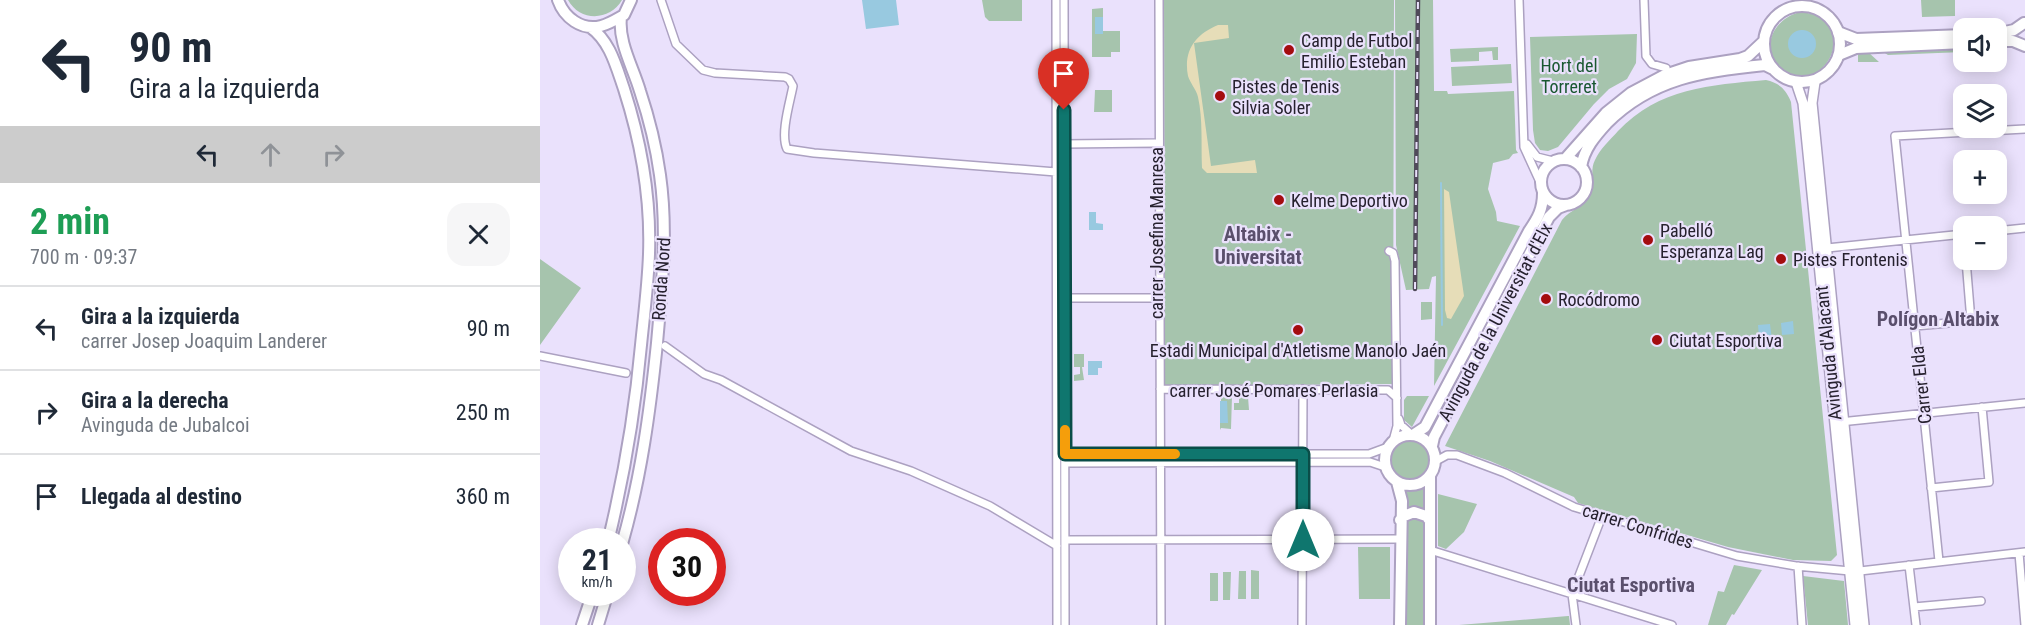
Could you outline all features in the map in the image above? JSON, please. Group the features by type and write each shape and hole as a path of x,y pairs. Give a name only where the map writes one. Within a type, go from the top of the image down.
{"main road":[{"name":"Ronda Nord","path":"558,0 563,11 570,18 597,32 609,48 628,102 644,169 648,210 648,279 632,426 611,528"},
{"path":"590,27 601,26 621,17 631,0"},
{"path":"1783,12 1790,0"},
{"path":"1581,167 1585,152 1602,128 1624,107 1651,90 1683,77 1765,65 1782,77 1796,82 1815,82 1833,67 1841,44 1839,32 1831,18 1807,0"},
{"path":"1773,69 1768,60 1764,41 1767,29 1774,19 1783,12 1796,7 1805,6 1819,10"},
{"name":"Ronda Nord","path":"621,17 621,36 650,123 658,160 665,245 648,420 639,473 626,528"},
{"path":"2007,32 2014,30 2025,22"},
{"path":"2007,41 2025,45 2023,33 2025,22"},
{"path":"1839,32 1856,39 1953,35"},
{"path":"1566,159 1606,113 1631,93 1665,75 1689,67 1748,56 1764,41"},
{"path":"1839,55 1856,48 1953,44"},
{"name":"Avinguda d'Alacant","path":"1796,82 1803,103 1835,427 1864,625"},
{"name":"Avinguda d'Alacant","path":"1815,82 1812,103 1845,421 1855,571 1855,625"},
{"path":"1566,159 1575,161 1587,179 1584,193 1575,202 1566,205 1554,203 1542,187 1545,168 1552,161 1566,159"},
{"name":"Avinguda de la Universitat d'Elx","path":"1412,434 1425,427 1529,231 1541,213 1542,187"},
{"name":"Avinguda de la Universitat d'Elx","path":"1432,446 1434,437 1549,217 1558,208 1566,205"},
{"path":"1430,476 1415,485 1408,486 1397,482 1385,467 1384,460 1390,444 1401,436 1412,434 1422,437 1432,446 1436,461 1430,476 1430,625"},
{"path":"1397,482 1402,501 1400,625"},
{"path":"1400,520 1408,513 1414,512 1426,516 1430,522"},
{"path":"582,625 588,606"},
{"path":"598,625 604,606"}],"street":[{"path":"660,0 676,44 703,70 789,79 793,86 784,133 784,143 787,149 824,154 1056,172"},
{"path":"1056,0 1057,625"},
{"path":"1064,0 1065,625"},
{"name":"carrer Josefina Manresa","path":"1157,0 1155,143 1159,454"},
{"name":"carrer Josefina Manresa","path":"1157,0 1161,389 1159,454"},
{"path":"1519,0 1524,139 1528,156 1542,187"},
{"path":"1644,0 1646,56 1652,64 1666,68"},
{"name":"Carrer Elda","path":"1939,561 1895,136 2025,129"},
{"path":"1524,139 1537,157 1552,161"},
{"path":"1064,144 1155,143"},
{"path":"2007,230 2025,228"},
{"path":"1827,248 1953,235"},
{"path":"1065,463 1161,464 1303,458 1369,454 1390,444 1397,426 1398,384 1395,261 1393,253 1389,251"},
{"path":"1915,327 1971,321 1967,270"},
{"path":"1065,298 1156,298"},
{"path":"665,346 704,375 721,380 851,451 910,471 990,506 1057,546"},
{"path":"540,356 626,373"},
{"name":"carrer José Pomares Perlasia","path":"1161,389 1388,390 1398,384"},
{"path":"1302,625 1303,389"},
{"name":"carrer José Pomares Perlasia","path":"1388,390 1397,401"},
{"path":"1397,401 1401,425 1412,434"},
{"path":"1835,427 1845,421 2025,403"},
{"path":"1931,488 1989,482 1982,407"},
{"path":"1065,454 1303,458 1373,462 1385,467"},
{"path":"1159,454 1161,464 1161,625"},
{"name":"carrer Confrides","path":"1436,461 1447,455 1457,455 1505,473 1574,507 1737,556 1798,566 1855,571 2022,552"},
{"path":"1576,625 1572,594 1602,516"},
{"path":"1065,540 1400,539"},
{"path":"1430,550 1672,625"},
{"path":"2022,552 2025,625"},
{"path":"1910,565 1916,625"},
{"path":"1798,566 1802,625"},
{"path":"1914,607 1981,601"}],"green space":[{"path":"568,0 622,0 610,12 595,16 580,12"},
{"path":"982,0 1022,0 1022,21 989,21 985,17"},
{"name":"Kelme Deportivo","path":"1164,0 1394,0 1393,384 1165,386"},
{"path":"1395,0 1433,0 1434,91 1447,91 1448,94 1514,91 1516,150 1518,153 1513,154 1509,159 1493,163 1488,189 1497,221 1520,226 1434,386 1436,276 1432,277 1429,289 1406,290 1396,245"},
{"path":"1921,0 1955,0 1955,16 1922,17"},
{"path":"1103,8 1103,17 1095,17 1103,31 1120,31 1120,52 1111,52 1111,57 1092,57 1092,9"},
{"path":"1800,12 1821,18 1832,29 1834,43 1830,58 1821,70 1808,77 1793,76 1778,65 1770,49 1773,33 1778,26 1791,15"},
{"name":"Hort del Torreret","path":"1637,34 1636,63 1627,79 1609,89 1558,147 1548,151 1540,150 1535,143 1533,130 1530,37"},
{"path":"1498,47 1498,60 1493,60 1492,51 1479,52 1479,61 1451,62 1450,49"},
{"path":"1953,47 1953,52 1888,55 1880,50"},
{"path":"1858,52 1868,52 1879,62 1858,62"},
{"path":"1511,64 1512,83 1452,86 1451,67"},
{"name":"Ciutat Esportiva","path":"1766,80 1782,87 1791,102 1837,555 1831,561 1793,560 1728,547 1578,503 1574,497 1490,461 1445,446 1562,220 1589,196 1592,187 1593,164 1605,145 1634,117 1668,97 1705,87"},
{"path":"1095,90 1112,90 1112,112 1094,112"},
{"path":"540,259 581,288 540,345"},
{"path":"1421,302 1432,302 1432,319 1421,320"},
{"path":"1074,354 1084,354 1084,367 1082,367 1084,380 1074,381 1074,375 1080,374 1080,367 1074,367"},
{"path":"1221,396 1232,396 1231,429 1221,428 1220,430 1220,423 1227,423 1227,402 1221,402"},
{"path":"1407,396 1429,396 1412,427 1404,420 1404,400"},
{"path":"1239,397 1248,397 1249,410 1234,410 1234,403 1239,403"},
{"path":"1410,440 1424,446 1430,460 1424,474 1410,480 1396,474 1390,460 1396,446"},
{"path":"1427,484 1427,511 1405,512 1403,489 1417,488"},
{"path":"1438,494 1477,504 1464,532 1446,549 1438,546"},
{"path":"1409,516 1427,521 1428,625 1403,625 1403,522"},
{"path":"1358,547 1390,547 1390,599 1359,599"},
{"path":"1734,565 1762,570 1726,625 1708,625 1718,591 1724,592"},
{"path":"1251,570 1259,571 1259,599 1251,599"},
{"path":"1239,571 1246,571 1246,599 1238,599"},
{"path":"1223,572 1231,572 1230,600 1223,600"},
{"path":"1210,573 1218,573 1218,601 1210,601"},
{"path":"1803,576 1844,581 1848,625 1808,625"},
{"path":"1568,616 1570,625 1459,625"}],"sand":[{"path":"1218,25 1228,25 1229,38 1194,43 1211,166 1255,160 1257,173 1207,173 1202,168 1200,105 1188,76 1187,58 1189,51 1193,44 1198,38"},
{"path":"1444,189 1449,192 1464,296 1451,319 1447,318 1445,310"}],"water":[{"path":"862,0 896,0 899,25 866,29"},
{"path":"1095,17 1103,17 1103,34 1095,34"},
{"path":"1802,30 1812,34 1816,44 1812,54 1802,58 1792,54 1788,44 1792,34"},
{"path":"1089,212 1096,212 1096,223 1103,224 1103,230 1089,230"},
{"path":"1793,321 1794,334 1782,335 1781,323"},
{"path":"1770,324 1773,348 1760,349 1758,325"},
{"path":"1088,361 1102,361 1102,368 1098,368 1098,375 1088,375"},
{"path":"1220,401 1227,401 1228,423 1220,423"}],"waterway":[{"path":"1441,183 1442,325"}],"railway":[{"path":"1415,289 1418,0"}],"slow traffic":[{"path":"1065,430 1065,454 1175,454"}],"place":[{"name":"Camp de Futbol Emilio Esteban","path":"1289,50"},
{"name":"Pistes de Tenis Silvia Soler","path":"1220,96"},
{"name":"Kelme Deportivo","path":"1279,200"},
{"name":"Pabelló Esperanza Lag","path":"1648,240"},
{"name":"Pistes Frontenis","path":"1781,259"},
{"name":"Rocódromo","path":"1546,299"},
{"name":"Estadi Municipal d'Atletisme Manolo Jaén","path":"1298,330"},
{"name":"Ciutat Esportiva","path":"1657,340"}],"district":[{"name":"Altabix - Universitat","path":"1258,246"},
{"name":"Polígon Altabix","path":"1938,319"},
{"name":"Ciutat Esportiva","path":"1631,585"}],"route":[{"path":"1064,110 1065,454 1303,454 1303,540"}]}
